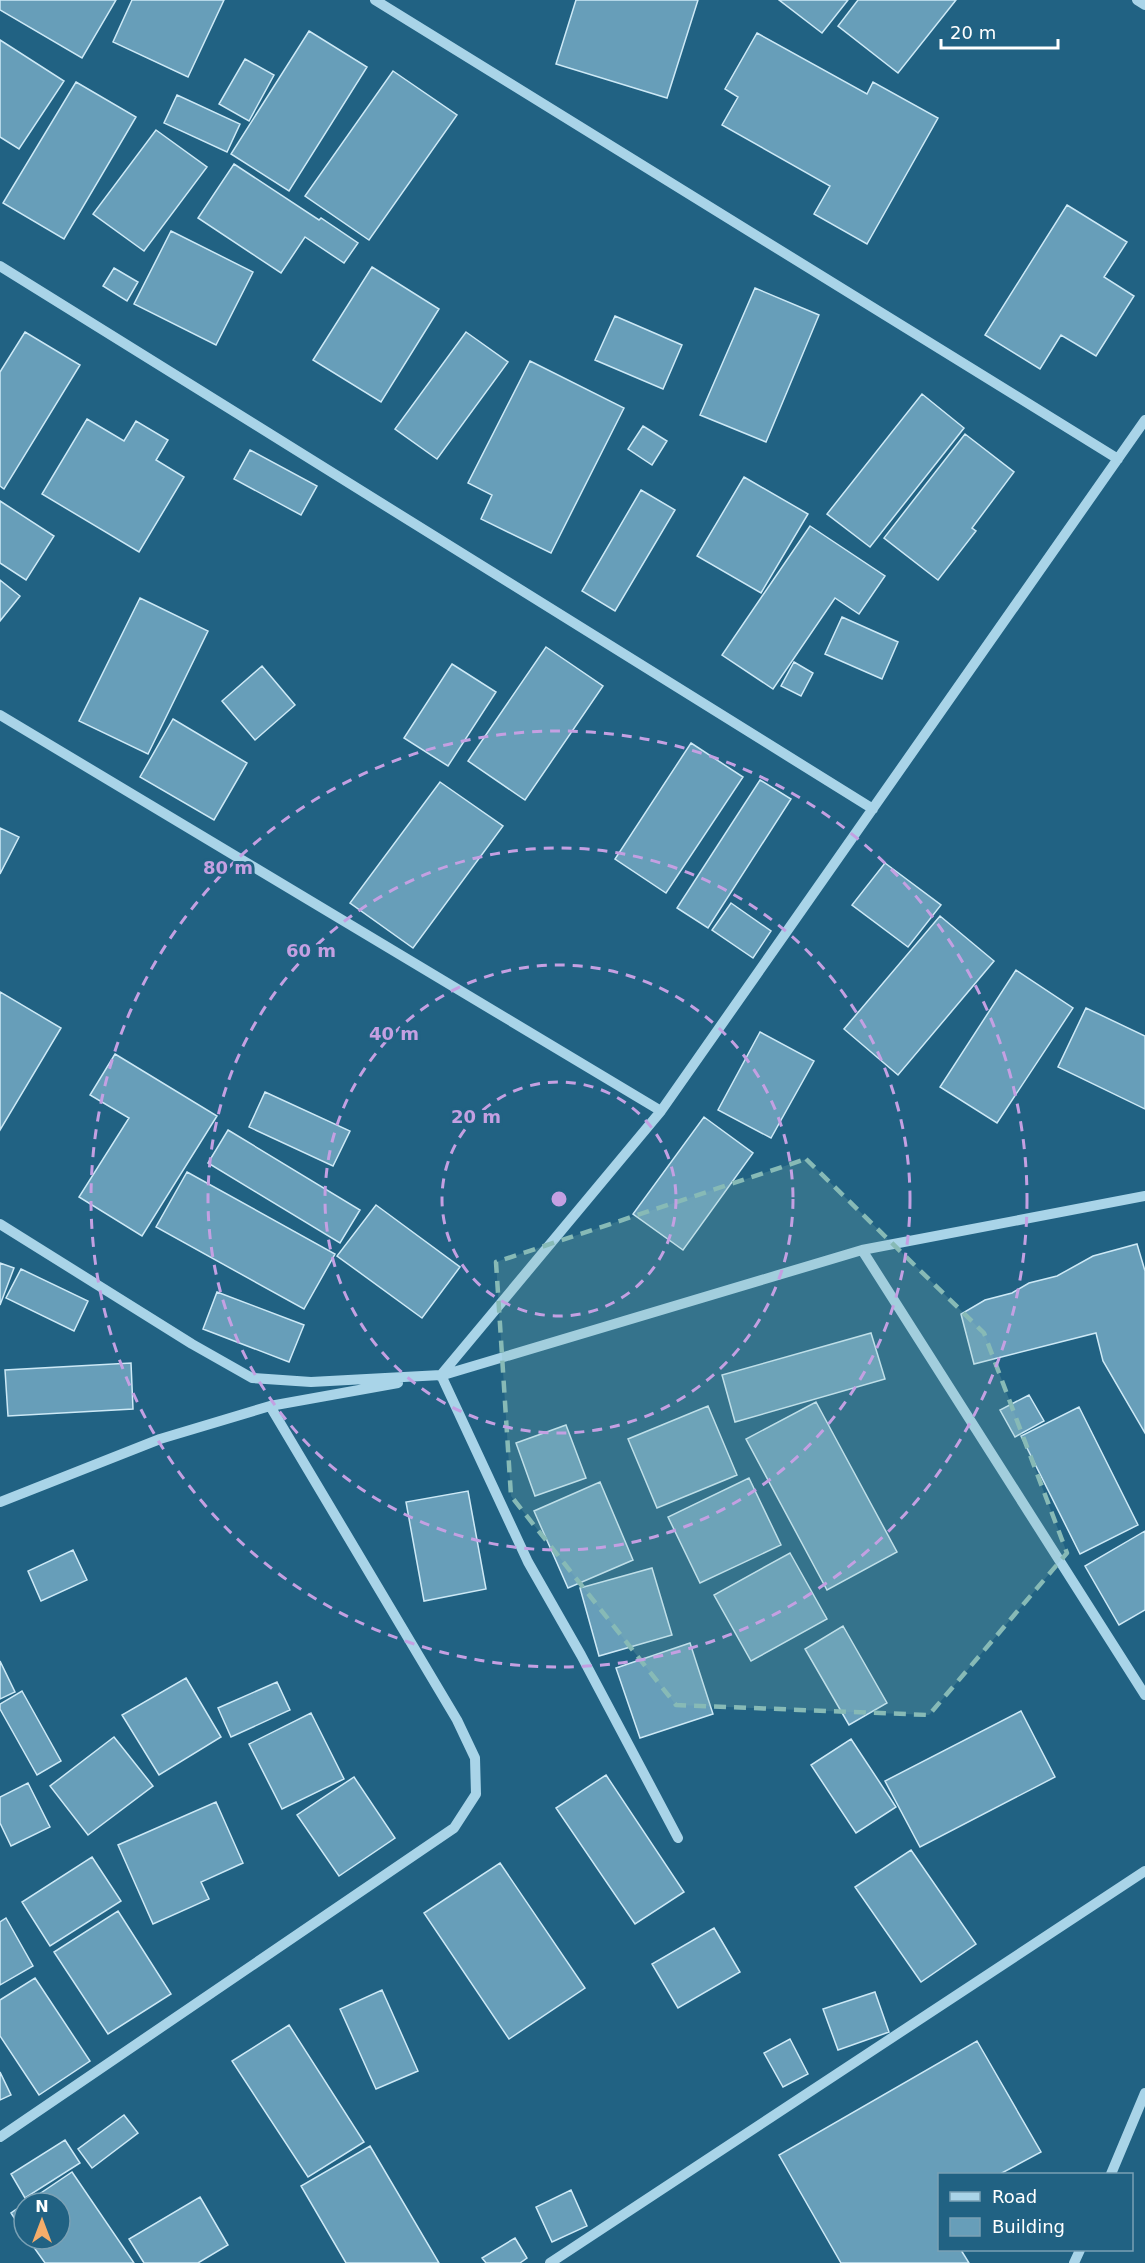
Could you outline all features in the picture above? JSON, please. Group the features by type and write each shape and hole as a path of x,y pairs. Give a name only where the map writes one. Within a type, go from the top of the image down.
{"street":[{"path":"375,0 1118,459"},
{"path":"1137,0 1145,5"},
{"path":"0,266 873,809"},
{"path":"0,1224 192,1344 252,1378 311,1382 441,1375 661,1111 1145,420"},
{"path":"0,715 661,1111"},
{"path":"0,1502 160,1439 270,1406 441,1375 862,1250 1145,1196"},
{"path":"862,1250 1145,1695"},
{"path":"441,1375 528,1562 581,1655 678,1838"},
{"path":"0,2137 454,1828 476,1794 475,1758 457,1720 270,1406"},
{"path":"550,2263 1145,1871"},
{"path":"1112,2173 1145,2093"}],"highlighted area":[{"path":"806,1159 984,1333 1067,1553 929,1715 676,1705 511,1496 496,1262"}],"building":[{"path":"0,0 116,0 82,58 0,10"},
{"path":"132,0 224,0 188,77 113,42"},
{"path":"576,0 698,0 667,98 556,64"},
{"path":"779,0 848,0 822,33"},
{"path":"858,0 956,0 898,73 838,26"},
{"path":"309,31 367,67 289,191 231,154"},
{"path":"757,33 867,94 873,82 938,118 867,244 814,214 830,186 722,125 738,97 725,89"},
{"path":"0,40 64,81 19,149 0,137"},
{"path":"245,59 274,75 249,121 219,104"},
{"path":"393,71 457,115 369,240 305,196"},
{"path":"76,82 136,117 64,239 3,203"},
{"path":"177,95 240,124 227,152 164,123"},
{"path":"156,130 207,167 144,251 93,214"},
{"path":"234,164 358,243 344,263 305,237 281,273 198,218"},
{"path":"1067,205 1127,242 1104,277 1134,296 1096,356 1061,335 1040,369 985,335"},
{"path":"171,231 253,272 216,345 134,304"},
{"path":"372,267 439,309 381,402 313,360"},
{"path":"114,268 138,282 127,301 103,286"},
{"path":"755,288 819,315 766,442 700,415"},
{"path":"615,316 682,345 663,389 595,360"},
{"path":"25,332 80,365 4,489 0,486 0,372"},
{"path":"466,332 508,362 437,459 395,429"},
{"path":"530,361 624,408 551,553 481,519 492,495 468,483"},
{"path":"922,394 964,428 870,547 827,514"},
{"path":"87,419 124,441 136,421 168,440 156,460 184,477 139,552 42,494"},
{"path":"643,426 667,441 652,465 628,449"},
{"path":"965,434 1014,472 972,528 976,531 938,580 884,538"},
{"path":"250,450 317,486 301,515 234,479"},
{"path":"744,477 808,514 761,593 697,556"},
{"path":"641,490 675,510 615,611 582,591"},
{"path":"0,501 54,536 26,580 0,563"},
{"path":"810,526 885,576 859,614 835,598 773,689 722,655"},
{"path":"0,580 20,596 0,621"},
{"path":"140,598 208,631 148,754 79,721"},
{"path":"842,617 898,642 882,679 825,654"},
{"path":"546,647 603,686 525,800 468,761"},
{"path":"794,662 813,673 801,696 781,686"},
{"path":"452,664 496,692 448,766 404,738"},
{"path":"262,666 295,705 255,740 222,701"},
{"path":"173,719 247,763 214,820 140,777"},
{"path":"691,743 743,777 666,893 615,859"},
{"path":"760,780 791,799 708,928 677,908"},
{"path":"440,782 503,826 413,948 350,903"},
{"path":"0,828 19,837 0,874"},
{"path":"885,863 941,905 908,947 852,905"},
{"path":"731,903 771,931 753,958 712,930"},
{"path":"940,916 994,961 898,1075 844,1029"},
{"path":"1016,970 1073,1008 997,1123 940,1087"},
{"path":"0,992 61,1028 0,1130"},
{"path":"1086,1008 1145,1036 1145,1109 1058,1067"},
{"path":"760,1032 814,1061 771,1138 718,1110"},
{"path":"115,1054 217,1116 142,1236 79,1197 129,1118 90,1095"},
{"path":"265,1092 350,1131 333,1166 249,1127"},
{"path":"704,1117 753,1153 683,1250 633,1214"},
{"path":"228,1130 360,1210 340,1243 208,1163"},
{"path":"187,1172 335,1254 304,1309 156,1227"},
{"path":"376,1205 460,1267 422,1318 337,1256"},
{"path":"1137,1244 1145,1271 1145,1433 1103,1361 1096,1333 974,1364 961,1314 985,1300 1012,1293 1029,1283 1057,1276 1093,1256"},
{"path":"0,1263 14,1268 0,1305"},
{"path":"21,1269 88,1301 74,1331 6,1298"},
{"path":"217,1292 304,1325 289,1362 203,1329"},
{"path":"871,1333 885,1379 735,1422 722,1375"},
{"path":"131,1363 133,1409 8,1416 5,1370"},
{"path":"1029,1395 1044,1421 1015,1437 1000,1410"},
{"path":"816,1402 897,1552 827,1590 746,1439"},
{"path":"708,1406 737,1475 657,1508 628,1439"},
{"path":"1079,1407 1138,1525 1080,1554 1021,1436"},
{"path":"566,1425 586,1478 535,1496 516,1443"},
{"path":"749,1478 781,1545 700,1583 668,1517"},
{"path":"600,1482 633,1560 568,1588 534,1511"},
{"path":"468,1491 486,1589 424,1601 406,1502"},
{"path":"1145,1531 1145,1610 1119,1625 1085,1566"},
{"path":"73,1550 87,1580 41,1601 28,1571"},
{"path":"790,1553 827,1619 751,1661 714,1595"},
{"path":"652,1568 672,1635 599,1656 580,1588"},
{"path":"843,1626 887,1703 849,1725 805,1649"},
{"path":"690,1643 713,1714 640,1738 616,1668"},
{"path":"0,1661 15,1692 0,1699"},
{"path":"186,1678 221,1737 159,1775 122,1715"},
{"path":"277,1682 290,1710 231,1737 218,1708"},
{"path":"22,1691 61,1761 37,1775 0,1709 0,1704"},
{"path":"1021,1711 1055,1777 920,1847 885,1781"},
{"path":"311,1713 344,1779 282,1809 249,1744"},
{"path":"114,1737 153,1786 88,1835 50,1786"},
{"path":"851,1739 896,1807 856,1833 811,1765"},
{"path":"606,1775 684,1892 635,1924 556,1808"},
{"path":"354,1777 395,1838 339,1876 297,1815"},
{"path":"28,1783 50,1827 11,1846 0,1823 0,1797"},
{"path":"216,1802 243,1863 201,1882 209,1899 153,1924 118,1845"},
{"path":"911,1850 976,1944 921,1982 855,1887"},
{"path":"92,1857 121,1901 50,1946 22,1902"},
{"path":"500,1863 585,1988 509,2039 424,1913"},
{"path":"118,1911 171,1994 108,2034 54,1952"},
{"path":"6,1918 33,1966 0,1985 0,1922"},
{"path":"714,1928 740,1972 678,2008 652,1964"},
{"path":"35,1978 90,2061 39,2095 0,2036 0,2000"},
{"path":"382,1990 418,2071 376,2089 340,2009"},
{"path":"875,1992 889,2032 838,2050 823,2009"},
{"path":"289,2025 364,2142 308,2177 232,2061"},
{"path":"790,2039 808,2074 783,2087 764,2053"},
{"path":"977,2041 1041,2152 1002,2173 938,2173 938,2251 962,2251 969,2263 841,2263 779,2155"},
{"path":"0,2072 11,2095 0,2100"},
{"path":"124,2115 138,2133 92,2168 78,2149"},
{"path":"65,2140 80,2163 36,2191 21,2191 11,2174"},
{"path":"370,2146 439,2263 346,2263 301,2186"},
{"path":"72,2172 134,2263 45,2263 36,2251 72,2251 72,2191 44,2191"},
{"path":"571,2190 587,2226 552,2242 536,2207"},
{"path":"200,2197 228,2245 198,2263 144,2263 129,2239"},
{"path":"515,2238 527,2258 520,2263 486,2263 482,2258"}]}
